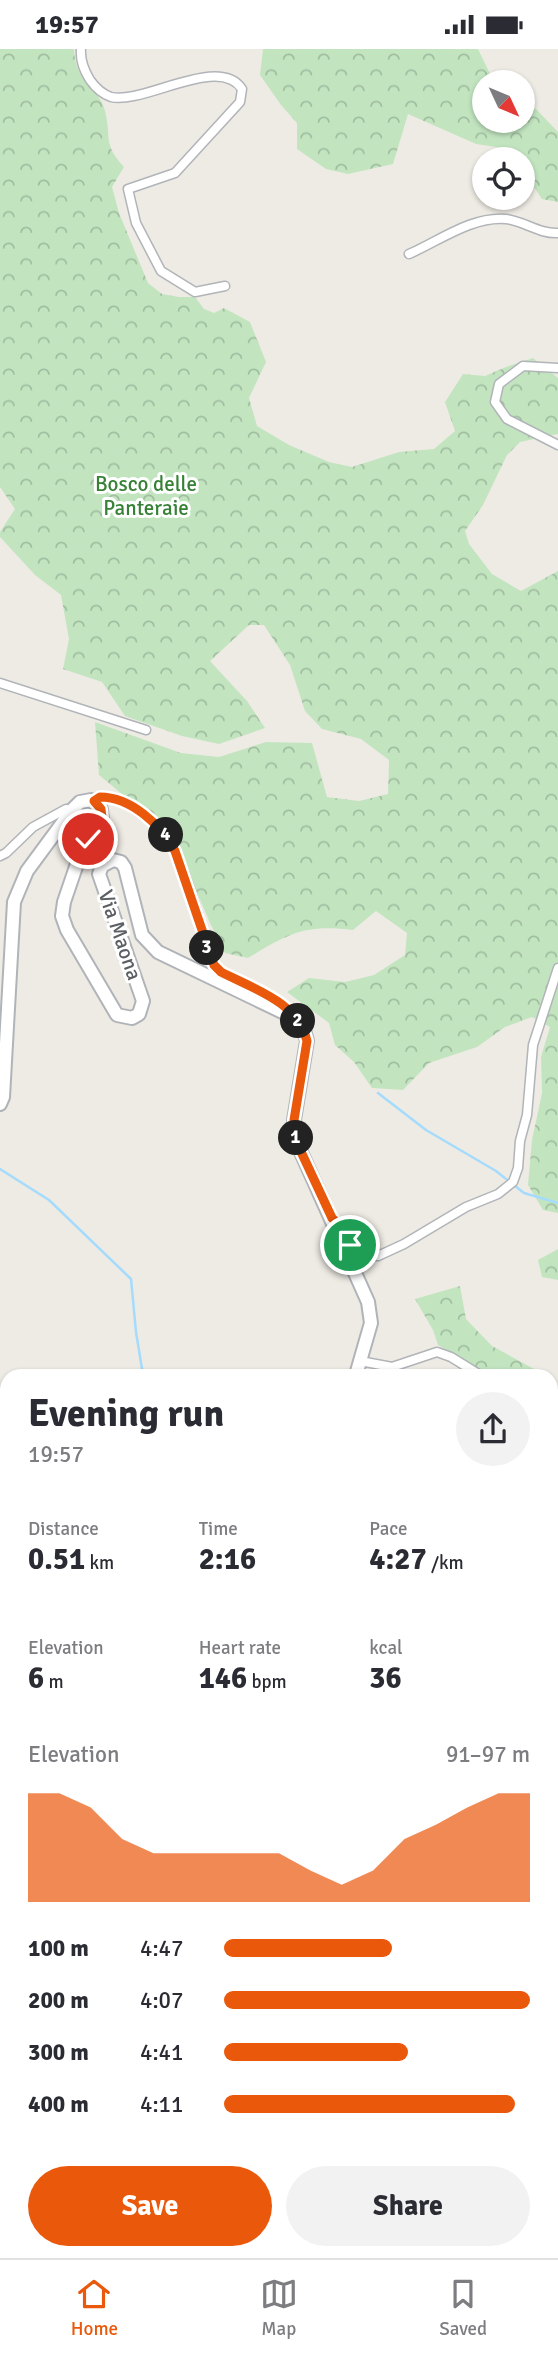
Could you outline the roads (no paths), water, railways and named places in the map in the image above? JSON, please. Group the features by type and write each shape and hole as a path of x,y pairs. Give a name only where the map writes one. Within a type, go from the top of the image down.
{"main road":[{"path":"0,1104 3,1097 14,902 27,870 72,810 84,800 94,801"},
{"name":"Via Maona","path":"94,801 101,809 102,818 79,858 62,916 67,930 117,1015 132,1018 139,1014 143,1001 99,874 102,866 113,860 121,862 125,868 142,935 158,952 297,1019"},
{"path":"297,1019 307,1041 294,1120 296,1141 332,1218 370,1312 371,1323 358,1369"}],"street":[{"path":"81,49 83,68 100,92 108,96 134,96 201,78 218,77 230,80 242,89 240,102 175,173 128,188 136,223 160,271 195,292 225,286"},
{"path":"409,254 484,220 507,219 546,233 558,233"},
{"path":"558,368 523,366 499,384 495,402 507,419 558,445"},
{"path":"0,683 146,730"},
{"path":"94,801 100,797 121,800 147,818 166,836 175,851 214,965 221,972 280,1003 297,1019"},
{"path":"0,856 33,827 66,809 72,810"},
{"path":"332,1218 356,1251 363,1255 378,1256 404,1244 466,1206 498,1194 513,1182 527,1115 533,1045 558,968"},
{"path":"360,1361 392,1367 437,1352 470,1369"}],"waterway":[{"path":"378,1093 426,1130 496,1171 524,1193 558,1203"},
{"path":"0,1169 49,1200 131,1279 142,1369"}],"park label":[{"name":"Bosco delle Panteraie","path":"146,496"}]}
